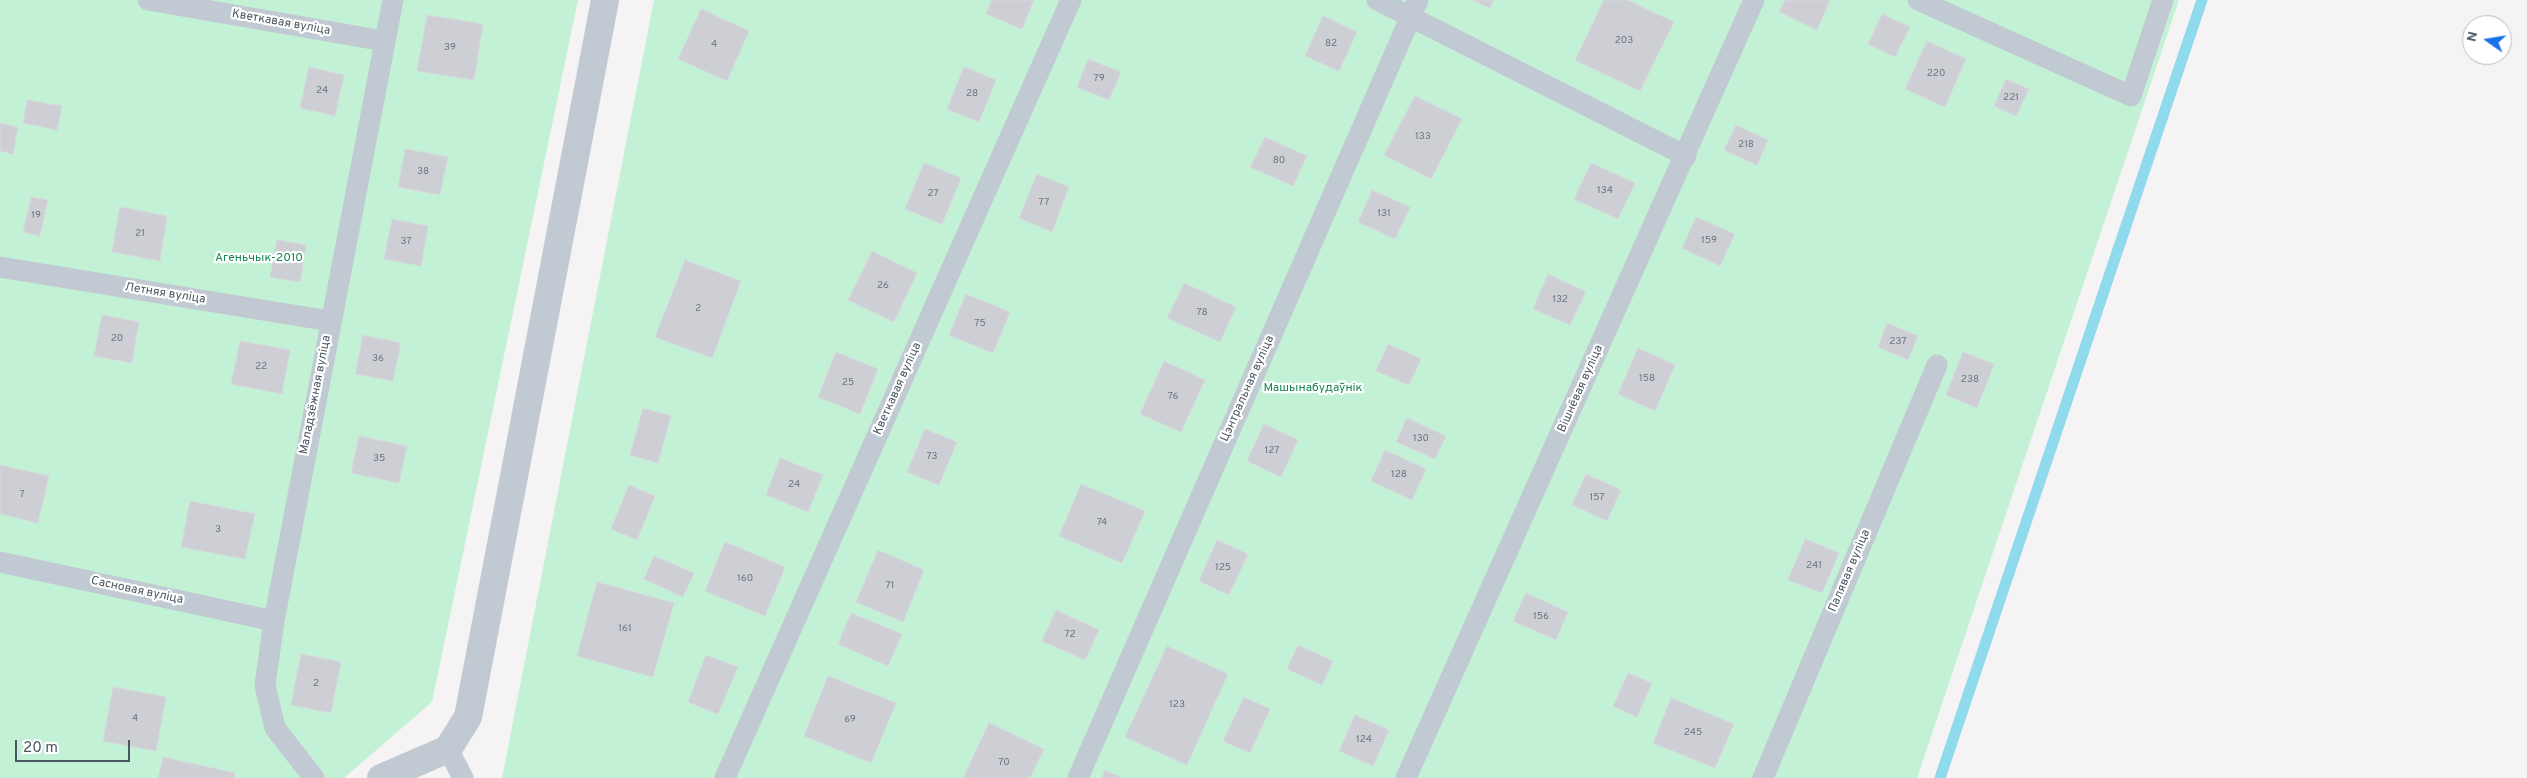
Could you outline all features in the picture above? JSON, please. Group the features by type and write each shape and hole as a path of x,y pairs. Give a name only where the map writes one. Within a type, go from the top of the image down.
{"street":[{"path":"381,778 448,749 468,717 605,0"}],"lane":[{"name":"Кветкавая вуліца","path":"148,0 384,41"},
{"name":"Маладзёжная вуліца","path":"314,778 275,728 265,685 274,621 392,0"},
{"name":"Кветкавая вуліца","path":"725,778 1071,0"},
{"path":"1377,0 1414,9 1686,156"},
{"name":"Вішнёвая вуліца","path":"1406,778 1686,156 1754,0"},
{"path":"1918,0 2131,96 2163,0"},
{"name":"Цэнтральная вуліца","path":"1078,778 1414,9"},
{"name":"Летняя вуліца","path":"0,267 330,321"},
{"name":"Палявая вуліца","path":"1763,778 1936,365"},
{"name":"Сасновая вуліца","path":"0,562 274,621"},
{"path":"448,749 463,778"}],"green space":[{"name":"Агеньчык-2010","path":"0,0 578,0 432,702 344,778 0,778"},
{"name":"Машынабудаўнік","path":"654,0 2179,0 1917,778 502,778"}],"building":[{"path":"992,0 1034,0 1022,29 986,14"},
{"path":"1472,0 1494,0 1490,8"},
{"path":"1604,0 1628,0 1674,22 1640,91 1575,60"},
{"path":"1785,0 1830,0 1817,30 1779,12"},
{"path":"701,9 749,31 727,81 678,59"},
{"path":"1882,14 1910,27 1895,57 1868,44"},
{"path":"427,15 483,24 474,80 417,71"},
{"path":"1323,16 1357,32 1339,71 1305,56"},
{"path":"1927,41 1966,59 1945,107 1905,89"},
{"path":"1088,59 1121,72 1109,100 1077,87"},
{"path":"309,67 344,75 335,116 300,108"},
{"path":"964,67 996,80 979,122 947,109"},
{"path":"2006,79 2029,89 2016,116 1994,106"},
{"path":"1415,96 1462,119 1431,179 1384,155"},
{"path":"27,100 62,106 57,130 23,123"},
{"path":"0,123 18,127 13,154 0,151"},
{"path":"1736,125 1768,140 1757,165 1724,150"},
{"path":"1265,137 1307,156 1293,186 1250,167"},
{"path":"405,149 448,157 440,195 398,187"},
{"path":"924,163 961,178 942,224 905,209"},
{"path":"1591,163 1635,183 1618,219 1574,199"},
{"path":"1037,174 1069,187 1052,232 1019,218"},
{"path":"1372,190 1410,207 1395,239 1358,222"},
{"path":"31,197 48,200 40,236 23,232"},
{"path":"120,207 167,216 160,261 112,252"},
{"path":"1696,217 1735,234 1720,266 1682,248"},
{"path":"392,219 428,226 421,266 384,259"},
{"path":"277,240 306,245 300,282 270,277"},
{"path":"872,251 917,273 894,322 848,300"},
{"path":"685,260 741,281 712,358 655,337"},
{"path":"1548,274 1586,292 1570,325 1533,309"},
{"path":"1184,283 1236,307 1220,342 1167,318"},
{"path":"966,294 1010,312 993,353 949,335"},
{"path":"102,315 139,322 132,363 94,356"},
{"path":"1887,323 1918,336 1908,360 1878,347"},
{"path":"363,335 401,343 393,381 355,374"},
{"path":"240,341 290,350 282,394 231,384"},
{"path":"1388,344 1421,359 1409,385 1376,371"},
{"path":"1638,348 1675,365 1655,411 1618,394"},
{"path":"836,352 878,369 860,414 818,397"},
{"path":"1963,352 1994,364 1977,408 1946,395"},
{"path":"1164,361 1205,380 1181,432 1140,414"},
{"path":"643,408 671,416 658,463 630,455"},
{"path":"1407,418 1446,436 1435,459 1396,442"},
{"path":"1264,424 1298,440 1281,477 1247,461"},
{"path":"925,429 957,442 939,485 907,472"},
{"path":"359,436 407,446 399,483 351,473"},
{"path":"1385,450 1426,469 1412,500 1371,481"},
{"path":"780,458 823,475 808,512 766,495"},
{"path":"0,465 49,476 38,523 0,514"},
{"path":"1586,474 1621,490 1607,521 1572,505"},
{"path":"1081,484 1145,511 1122,563 1059,536"},
{"path":"629,485 655,496 637,540 611,529"},
{"path":"190,501 255,514 245,559 181,547"},
{"path":"1805,539 1839,553 1822,593 1788,580"},
{"path":"1217,540 1248,554 1229,595 1199,581"},
{"path":"725,542 785,567 765,616 705,591"},
{"path":"878,550 924,570 903,622 856,602"},
{"path":"654,556 694,573 683,597 644,579"},
{"path":"597,582 674,603 653,677 577,656"},
{"path":"1526,593 1568,612 1556,640 1513,621"},
{"path":"1056,610 1099,630 1085,660 1042,641"},
{"path":"851,613 902,634 888,666 838,644"},
{"path":"1298,645 1333,661 1322,685 1287,669"},
{"path":"1167,646 1228,674 1187,765 1125,737"},
{"path":"301,654 341,662 331,713 291,705"},
{"path":"706,655 738,667 718,714 688,702"},
{"path":"1628,673 1652,683 1637,717 1613,706"},
{"path":"828,676 896,703 871,763 804,736"},
{"path":"113,687 166,697 156,751 103,741"},
{"path":"1244,697 1270,709 1250,753 1223,741"},
{"path":"1671,698 1734,724 1715,768 1653,743"},
{"path":"1355,715 1389,730 1373,766 1339,751"},
{"path":"989,723 1044,749 1030,778 963,778"},
{"path":"163,757 235,773 234,778 158,778"},
{"path":"1105,770 1122,778 1102,778"}],"waterway":[{"path":"1940,778 2202,0"}]}
